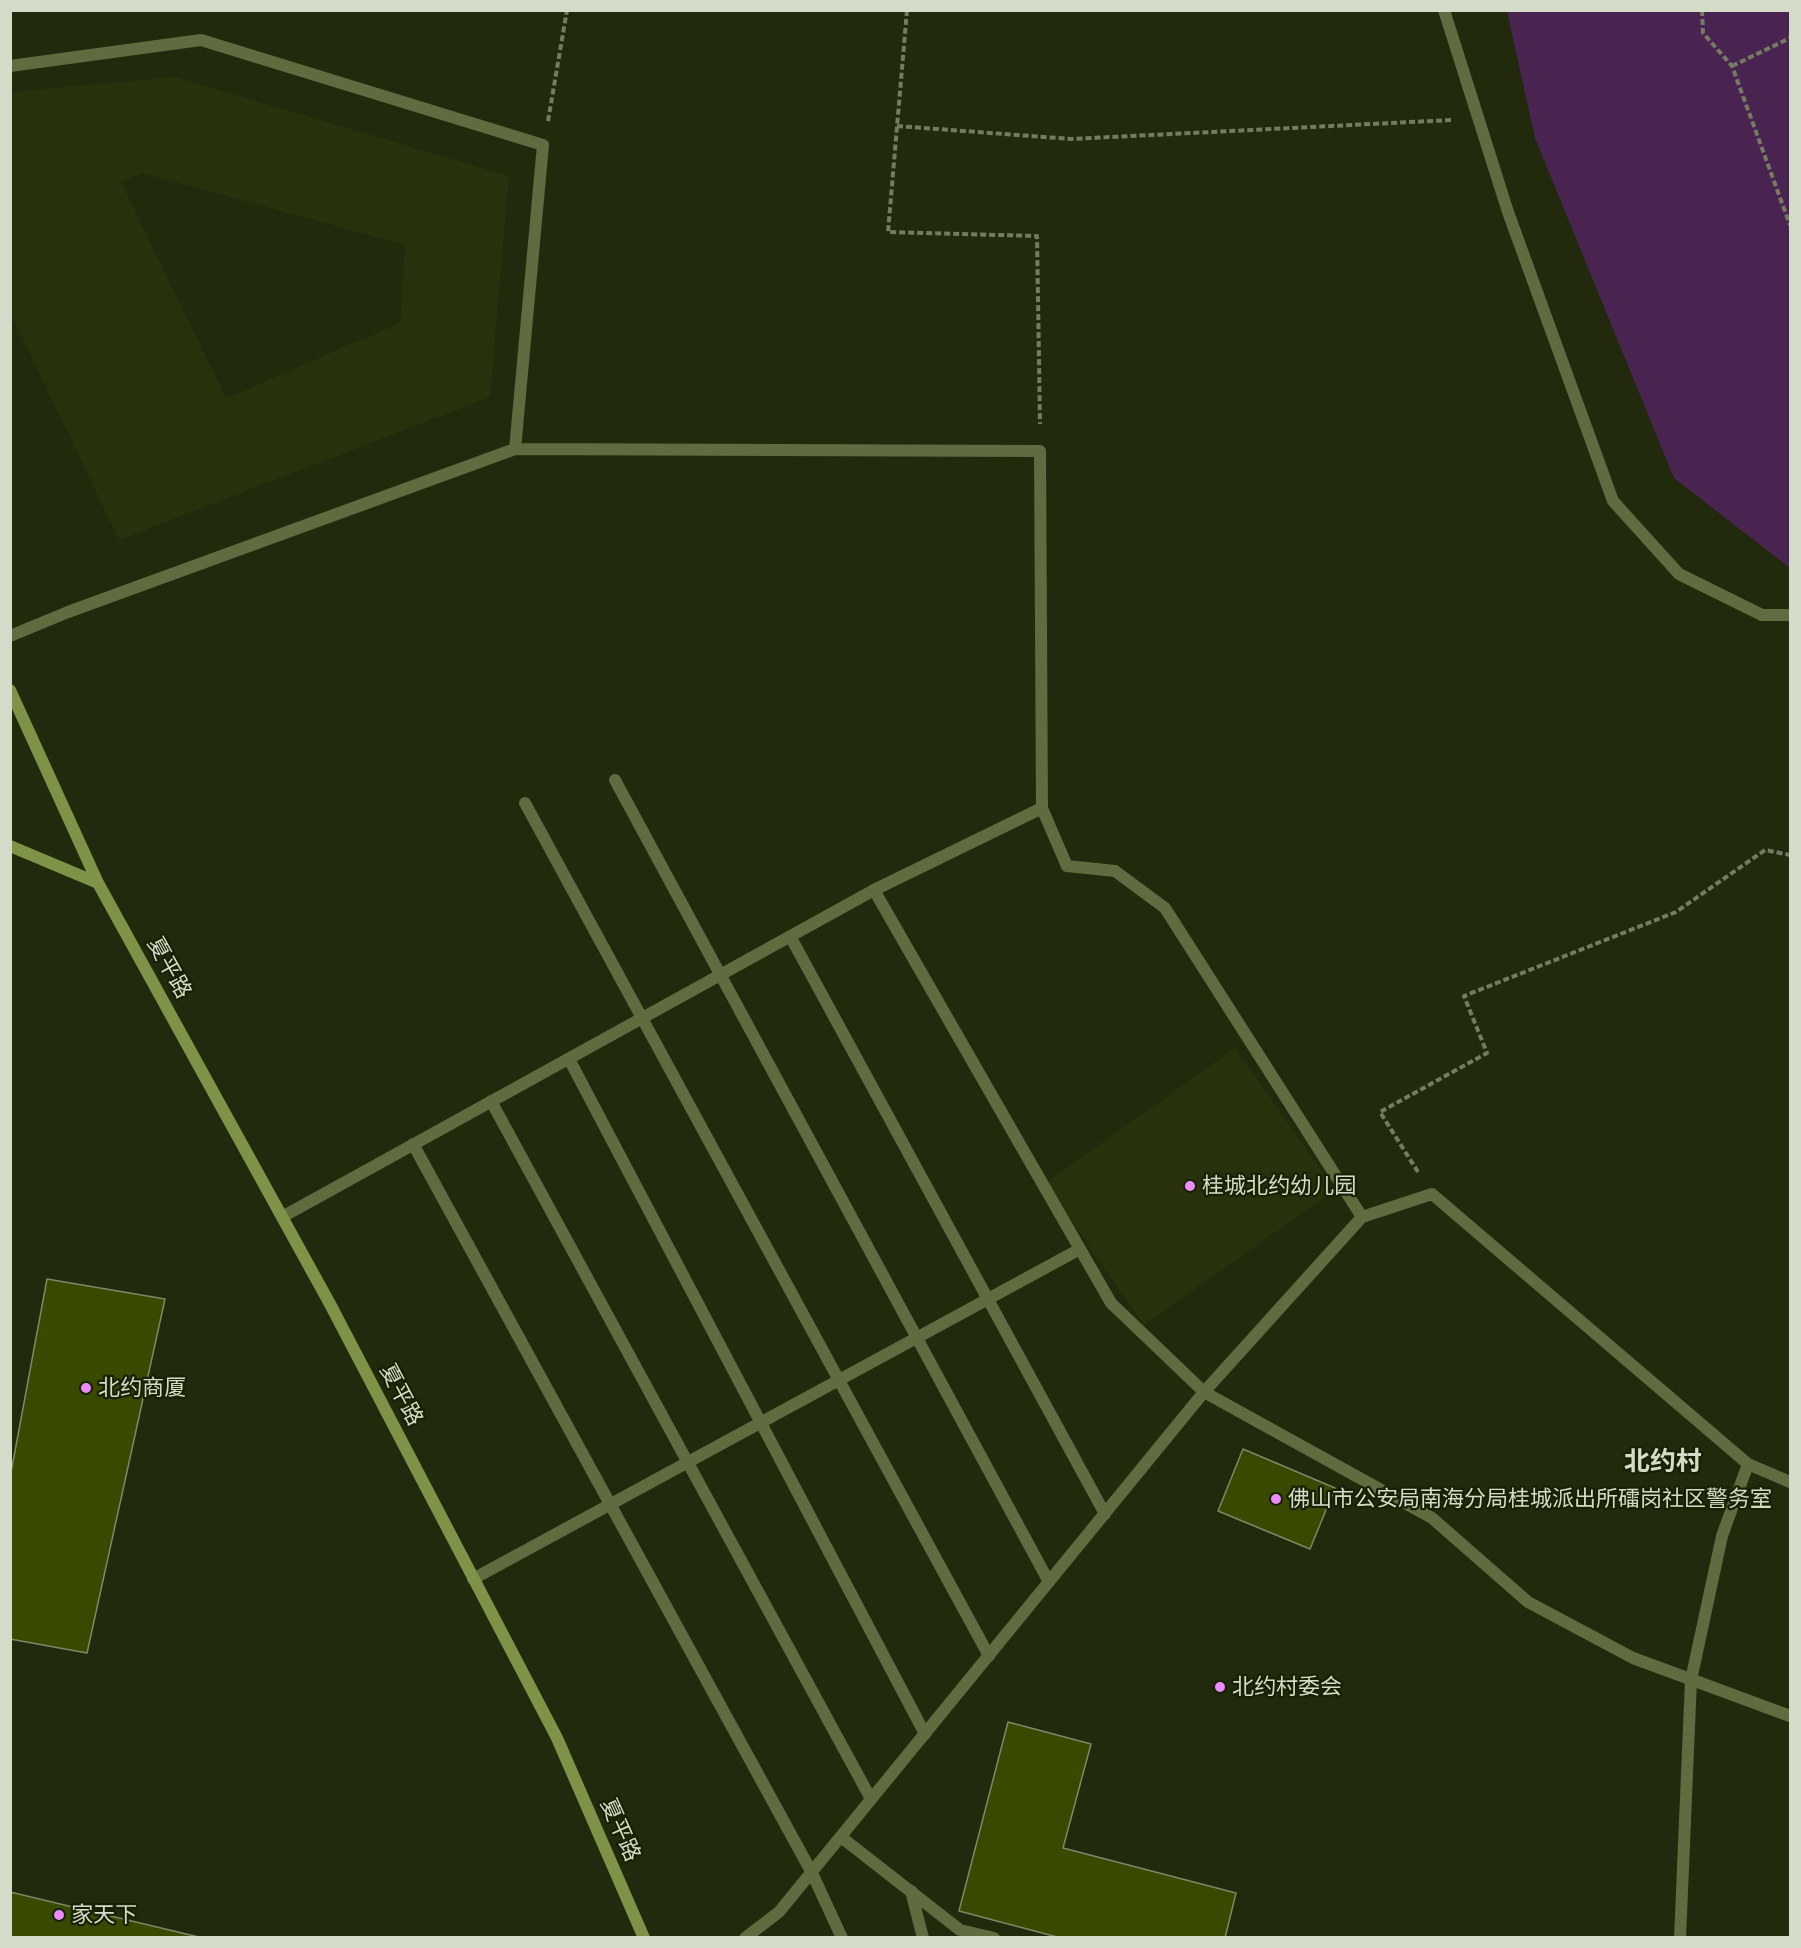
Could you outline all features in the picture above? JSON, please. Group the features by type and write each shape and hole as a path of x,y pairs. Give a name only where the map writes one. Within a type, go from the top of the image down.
{"main road":[{"name":"夏平路","path":"10,690 98,883 282,1217 556,1738 644,1938"},
{"path":"10,846 98,883"}],"street":[{"path":"1444,10 1508,212 1613,501 1679,574 1761,615 1791,615"},
{"path":"10,66 201,40 543,145 515,449"},
{"path":"10,636 68,612 515,449 1040,451 1042,808 1067,866 1115,871 1165,908 1362,1217"},
{"path":"615,780 1049,1582"},
{"path":"525,802 989,1656"},
{"path":"282,1217 874,890 1042,808"},
{"path":"874,890 1111,1303 1204,1392 1432,1518 1528,1602 1633,1658 1791,1716"},
{"path":"790,936 1105,1514"},
{"path":"569,1059 925,1734"},
{"path":"491,1101 871,1799"},
{"path":"414,1144 812,1873 842,1938"},
{"path":"745,1938 780,1912 1204,1392 1362,1217 1432,1194 1748,1464 1791,1482"},
{"path":"473,1579 1080,1249"},
{"path":"1680,1938 1691,1680 1722,1536 1748,1464"},
{"path":"841,1837 960,1930 994,1938"},
{"path":"911,1891 923,1938"}],"path":[{"path":"543,145 567,10"},
{"path":"907,10 888,232 1037,236 1040,451"},
{"path":"1702,10 1703,33 1732,66 1791,225"},
{"path":"1732,66 1791,38"},
{"path":"897,126 1071,139 1479,118"},
{"path":"1432,1194 1380,1112 1487,1053 1464,996 1676,912 1765,850 1791,855"}],"shaded area":[{"path":"1507,11 1790,11 1790,568 1674,478 1535,138"},
{"path":"175,77 509,176 490,397 119,540 11,314 11,92","holes":["142,173 405,245 400,323 226,398 121,182"]},
{"name":"桂城北约幼儿园","path":"1235,1048 1335,1190 1144,1325 1045,1183"}],"building":[{"name":"北约商厦","path":"47,1279 165,1299 87,1653 10,1639 10,1478"},
{"name":"佛山市公安局南海分局桂城派出所礌岗社区警务室","path":"1243,1449 1335,1488 1310,1549 1218,1511"},
{"path":"1008,1722 1091,1744 1063,1848 1236,1893 1225,1938 1061,1938 959,1911"},
{"name":"家天下","path":"10,1892 203,1938 10,1938"}],"place":[{"name":"桂城北约幼儿园","path":"1190,1186"},
{"name":"北约商厦","path":"86,1388"},
{"name":"佛山市公安局南海分局桂城派出所礌岗社区警务室","path":"1276,1499"},
{"name":"北约村委会","path":"1220,1687"},
{"name":"家天下","path":"59,1915"}],"district":[{"name":"北约村","path":"1663,1462"}]}
